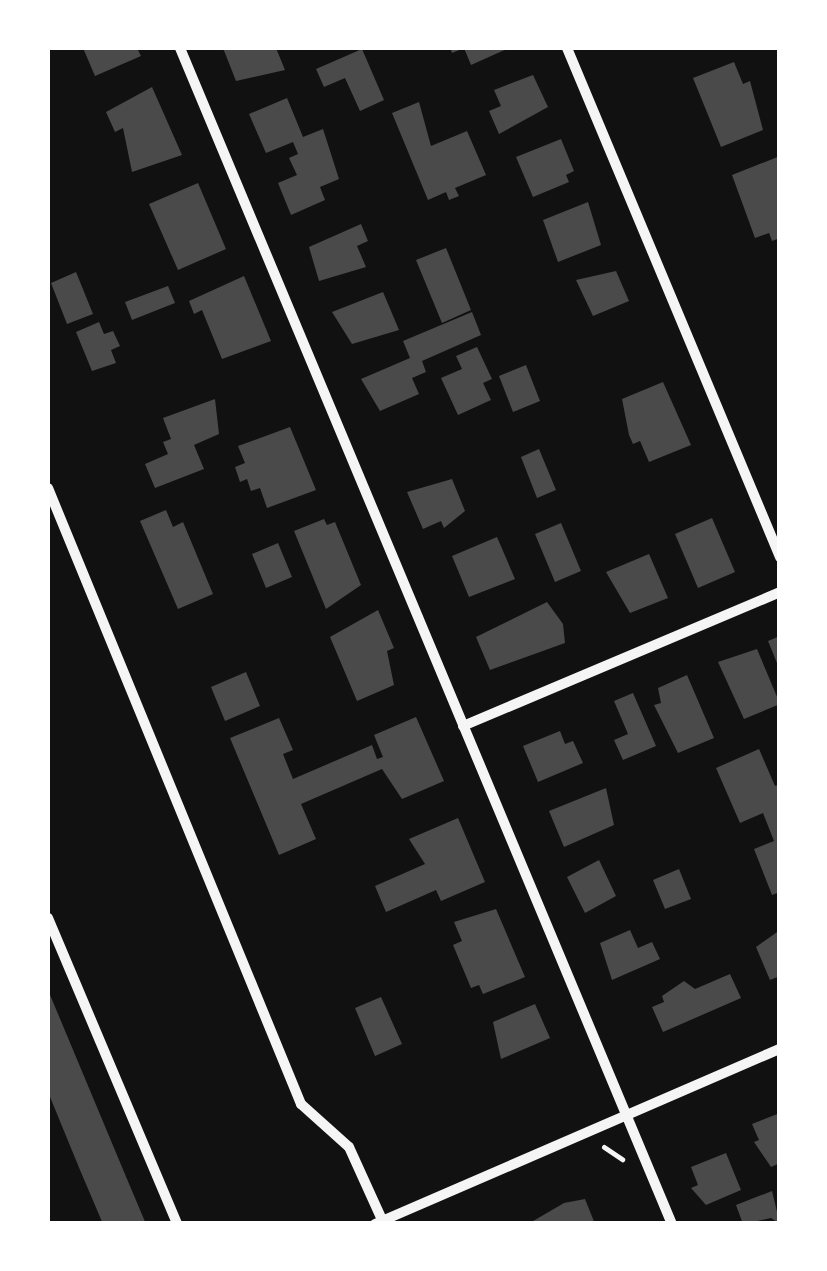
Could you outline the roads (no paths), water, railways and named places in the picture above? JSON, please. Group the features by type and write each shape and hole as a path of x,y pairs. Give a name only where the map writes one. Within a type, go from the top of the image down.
{"street":[{"path":"180,48 672,1224"},
{"path":"567,48 780,557"},
{"path":"48,488 300,1104 349,1147 381,1222 780,1049"},
{"path":"463,726 780,592"},
{"path":"48,918 176,1224"}]}
